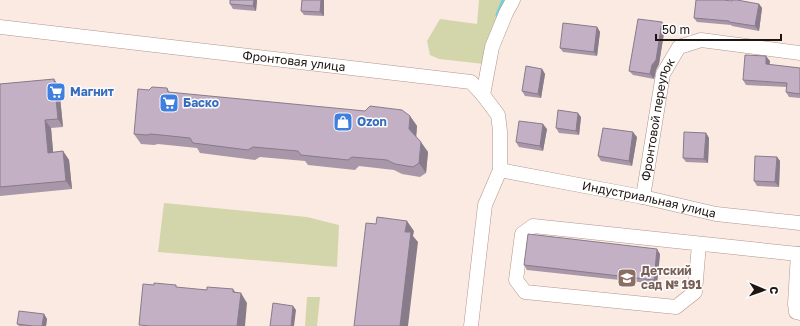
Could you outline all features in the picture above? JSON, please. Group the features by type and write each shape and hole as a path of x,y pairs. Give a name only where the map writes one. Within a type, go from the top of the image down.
{"street":[{"path":"483,95 492,47 513,0"},
{"name":"Фронтовая улица","path":"0,27 471,82 498,115 500,131 500,170"},
{"name":"Фронтовой переулок","path":"643,197 663,74 679,47 701,40 800,53"},
{"path":"471,326 485,206 500,170"},
{"name":"Индустриальная улица","path":"500,170 643,197 716,214 800,223"},
{"path":"700,244 695,292 676,306 525,292 516,280 522,234 533,226 799,254 795,304 796,312 800,313"}],"green space":[{"path":"479,0 508,0 484,64 439,59 430,55 427,41 440,19 477,24"},
{"path":"164,203 307,217 339,225 337,267 158,252"},
{"path":"307,297 320,297 317,326 305,326"}],"building":[{"path":"230,0 254,0 253,6 230,4"},
{"path":"302,0 321,0 320,12 301,11"},
{"path":"696,0 737,0 759,4 755,26 729,21 694,18"},
{"path":"638,19 662,22 656,60 652,65 650,74 629,71"},
{"path":"563,23 597,27 594,52 560,48"},
{"path":"745,55 766,56 766,64 800,68 800,94 786,92 787,83 743,80"},
{"path":"526,66 542,69 538,94 522,91"},
{"path":"54,79 58,119 45,120 48,153 63,151 66,181 0,187 0,84"},
{"path":"152,87 167,88 168,92 365,111 370,106 402,110 410,116 409,129 421,142 419,163 413,167 395,164 387,160 352,157 348,160 301,155 298,151 253,147 248,150 193,143 190,138 151,134 134,134 138,89 149,90"},
{"path":"558,110 578,113 576,131 556,128"},
{"path":"519,121 543,124 540,146 516,142"},
{"path":"603,128 633,132 629,161 598,156"},
{"path":"684,132 706,133 704,159 683,158"},
{"path":"755,156 777,157 775,182 754,181"},
{"path":"377,217 407,221 405,232 411,232 400,326 354,326 366,223 376,224"},
{"path":"528,234 657,249 654,280 524,265"},
{"path":"154,283 207,290 207,287 233,289 233,292 241,293 237,326 139,325 143,284 154,285"},
{"path":"273,303 293,306 291,326 270,326"},
{"path":"19,311 44,314 42,326 17,324"}],"waterway":[{"path":"498,15 504,0"}],"place":[{"name":"Магнит","path":"56,92"},
{"name":"Баско","path":"169,103"},
{"name":"Ozon","path":"343,122"},
{"name":"Детский сад № 191","path":"627,278"}]}
